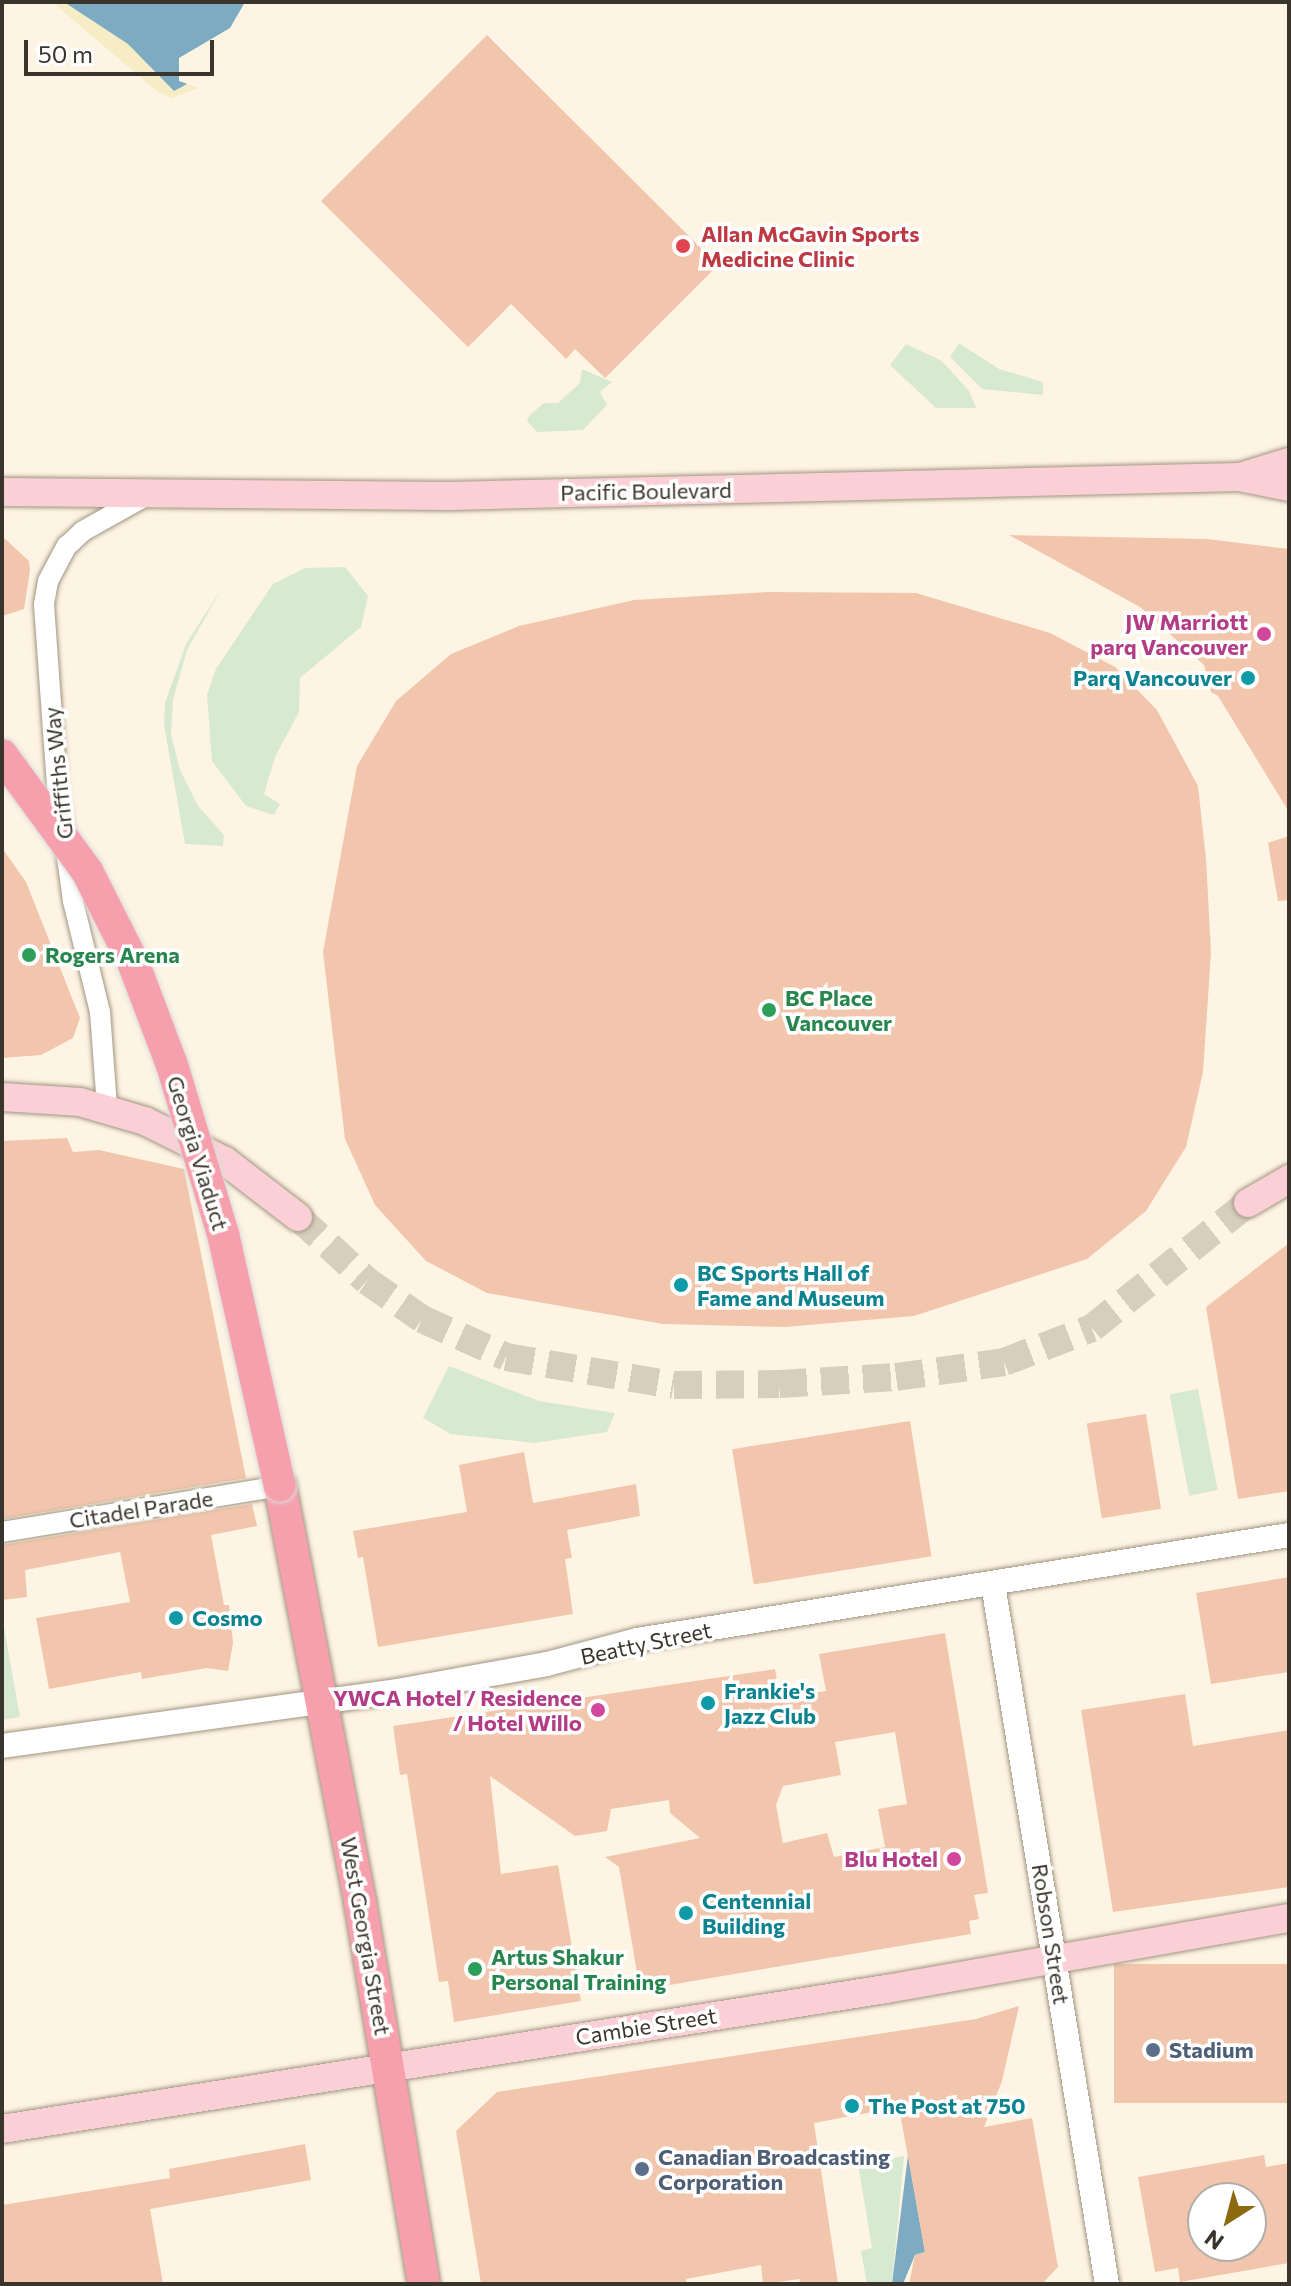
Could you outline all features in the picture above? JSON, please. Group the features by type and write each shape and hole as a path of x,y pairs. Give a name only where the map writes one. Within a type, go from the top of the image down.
{"main road":[{"path":"1239,477 1289,462"},
{"name":"Pacific Boulevard","path":"2,492 156,490 450,496 1239,477 1289,487"},
{"name":"Georgia Viaduct","path":"2,755 87,871 133,962 167,1050 223,1234 264,1489 301,1590"},
{"path":"2,1097 107,1107 225,1161 298,1217"},
{"path":"1248,1203 1289,1179"},
{"name":"West Georgia Street","path":"301,1590 389,2067 424,2284"},
{"name":"Cambie Street","path":"2,2129 886,1989 1289,1918"}],"street":[{"name":"Griffiths Way","path":"107,1107 100,1012 73,901 57,786 44,604 48,581 60,557 83,531 156,490"},
{"name":"Citadel Parade","path":"2,1532 264,1489"},
{"name":"Beatty Street","path":"2,1746 323,1702 547,1664 637,1640 1289,1535"},
{"name":"Robson Street","path":"993,1584 1107,2284"}],"green space":[{"path":"959,343 999,369 1043,382 1043,395 982,389 950,357"},
{"path":"906,344 942,361 969,391 976,408 936,408 890,365"},
{"path":"582,369 612,382 600,392 607,405 583,430 537,432 527,421 530,415 544,403 558,403 580,383"},
{"path":"345,567 368,596 361,627 300,678 299,712 275,757 264,794 280,804 274,815 246,806 212,761 207,695 216,669 273,584 305,568"},
{"path":"222,588 187,650 173,700 171,734 180,770 198,806 224,835 223,846 185,844 164,725 165,703 186,644"},
{"path":"449,1366 539,1401 615,1413 607,1432 535,1443 451,1434 423,1418"},
{"path":"1198,1389 1218,1490 1189,1496 1170,1395"},
{"path":"2,1616 20,1717 2,1720"},
{"path":"904,2156 892,2284 867,2284 861,2251 872,2248 858,2164"}],"sand":[{"path":"52,2 170,2 187,84 198,88 172,98 158,92"}],"water":[{"path":"64,2 264,2 235,31 190,57 183,70 187,84 174,91 128,44"},
{"path":"908,2155 925,2252 915,2255 903,2284 892,2284"}],"pier":[{"path":"245,2 268,2 237,34 193,60 187,70 191,85 179,81 179,58 230,28"}],"building":[{"path":"487,35 718,265 605,378 575,349 566,359 511,304 468,347 321,201"},
{"name":"Parq Vancouver","path":"1009,535 1207,539 1289,549 1289,812 1218,696 1211,692 1204,665 1140,607"},
{"path":"2,536 29,561 30,571 24,609 2,616"},
{"name":"BC Place Vancouver","path":"768,592 916,593 1050,633 1115,667 1157,710 1198,786 1206,859 1211,953 1203,1072 1186,1147 1146,1211 1087,1259 914,1316 785,1327 663,1324 487,1293 426,1261 375,1205 345,1139 323,952 357,766 396,701 451,654 519,626 634,600"},
{"path":"1289,836 1289,900 1278,901 1268,843"},
{"name":"Rogers Arena","path":"2,848 26,882 80,1018 73,1038 41,1055 2,1058"},
{"path":"67,1138 73,1152 99,1150 184,1169 246,1478 2,1519 2,1141"},
{"path":"1289,1243 1289,1491 1238,1499 1206,1307"},
{"path":"1146,1414 1161,1509 1102,1518 1087,1423"},
{"path":"910,1421 931,1556 754,1584 732,1449"},
{"path":"524,1452 533,1503 636,1484 640,1516 567,1530 572,1558 565,1559 573,1614 378,1647 363,1557 358,1558 353,1531 467,1512 459,1465"},
{"name":"Cosmo","path":"252,1504 257,1526 211,1535 224,1605 229,1605 233,1643 228,1671 207,1668 142,1679 141,1672 49,1689 36,1618 130,1602 120,1552 25,1570 27,1597 2,1600 2,1545"},
{"path":"1289,1577 1289,1672 1211,1684 1196,1593"},
{"path":"945,1633 988,1893 974,1895 979,1919 969,1921 971,1934 640,1990 619,1867 605,1857 700,1838 670,1813 669,1800 611,1809 607,1831 575,1836 490,1776 501,1874 558,1865 581,2001 454,2022 448,1981 439,1982 407,1774 400,1775 393,1726 775,1669 780,1698 826,1691 819,1654","holes":["895,1732 907,1804 878,1809 885,1847 834,1857 827,1833 783,1843 776,1805 783,1786 841,1775 835,1742"]},
{"path":"1185,1694 1193,1746 1289,1730 1289,1887 1113,1912 1081,1710"},
{"path":"1114,1964 1289,1964 1289,2103 1114,2103"},
{"name":"Canadian Broadcasting Corporation","path":"1019,2006 1002,2081 984,2127 1032,2118 1058,2267 1042,2284 909,2284 915,2255 925,2252 899,2107 814,2123 838,2284 799,2284 800,2279 763,2284 761,2265 686,2279 687,2284 481,2284 456,2131 497,2092 976,2019"},
{"path":"305,2144 311,2180 150,2209 163,2284 2,2284 2,2205 170,2178 169,2169"},
{"path":"1264,2155 1266,2167 1289,2163 1289,2263 1180,2282 1178,2268 1155,2272 1138,2177"}],"tunnel":[{"path":"298,1217 367,1281 422,1319 506,1357 674,1385 779,1384 896,1377 1004,1362 1092,1328 1248,1203"}],"place":[{"name":"Allan McGavin Sports Medicine Clinic","path":"683,246"},
{"name":"JW Marriott parq Vancouver","path":"1264,634"},
{"name":"Parq Vancouver","path":"1248,678"},
{"name":"Rogers Arena","path":"29,955"},
{"name":"BC Place Vancouver","path":"769,1010"},
{"name":"BC Sports Hall of Fame and Museum","path":"681,1285"},
{"name":"Cosmo","path":"176,1618"},
{"name":"Frankie's Jazz Club","path":"708,1703"},
{"name":"YWCA Hotel / Residence / Hotel Willo","path":"598,1710"},
{"name":"Blu Hotel","path":"954,1859"},
{"name":"Centennial Building","path":"686,1913"},
{"name":"Artus Shakur Personal Training","path":"475,1969"},
{"name":"Stadium","path":"1153,2050"},
{"name":"The Post at 750","path":"852,2106"},
{"name":"Canadian Broadcasting Corporation","path":"642,2169"}]}
